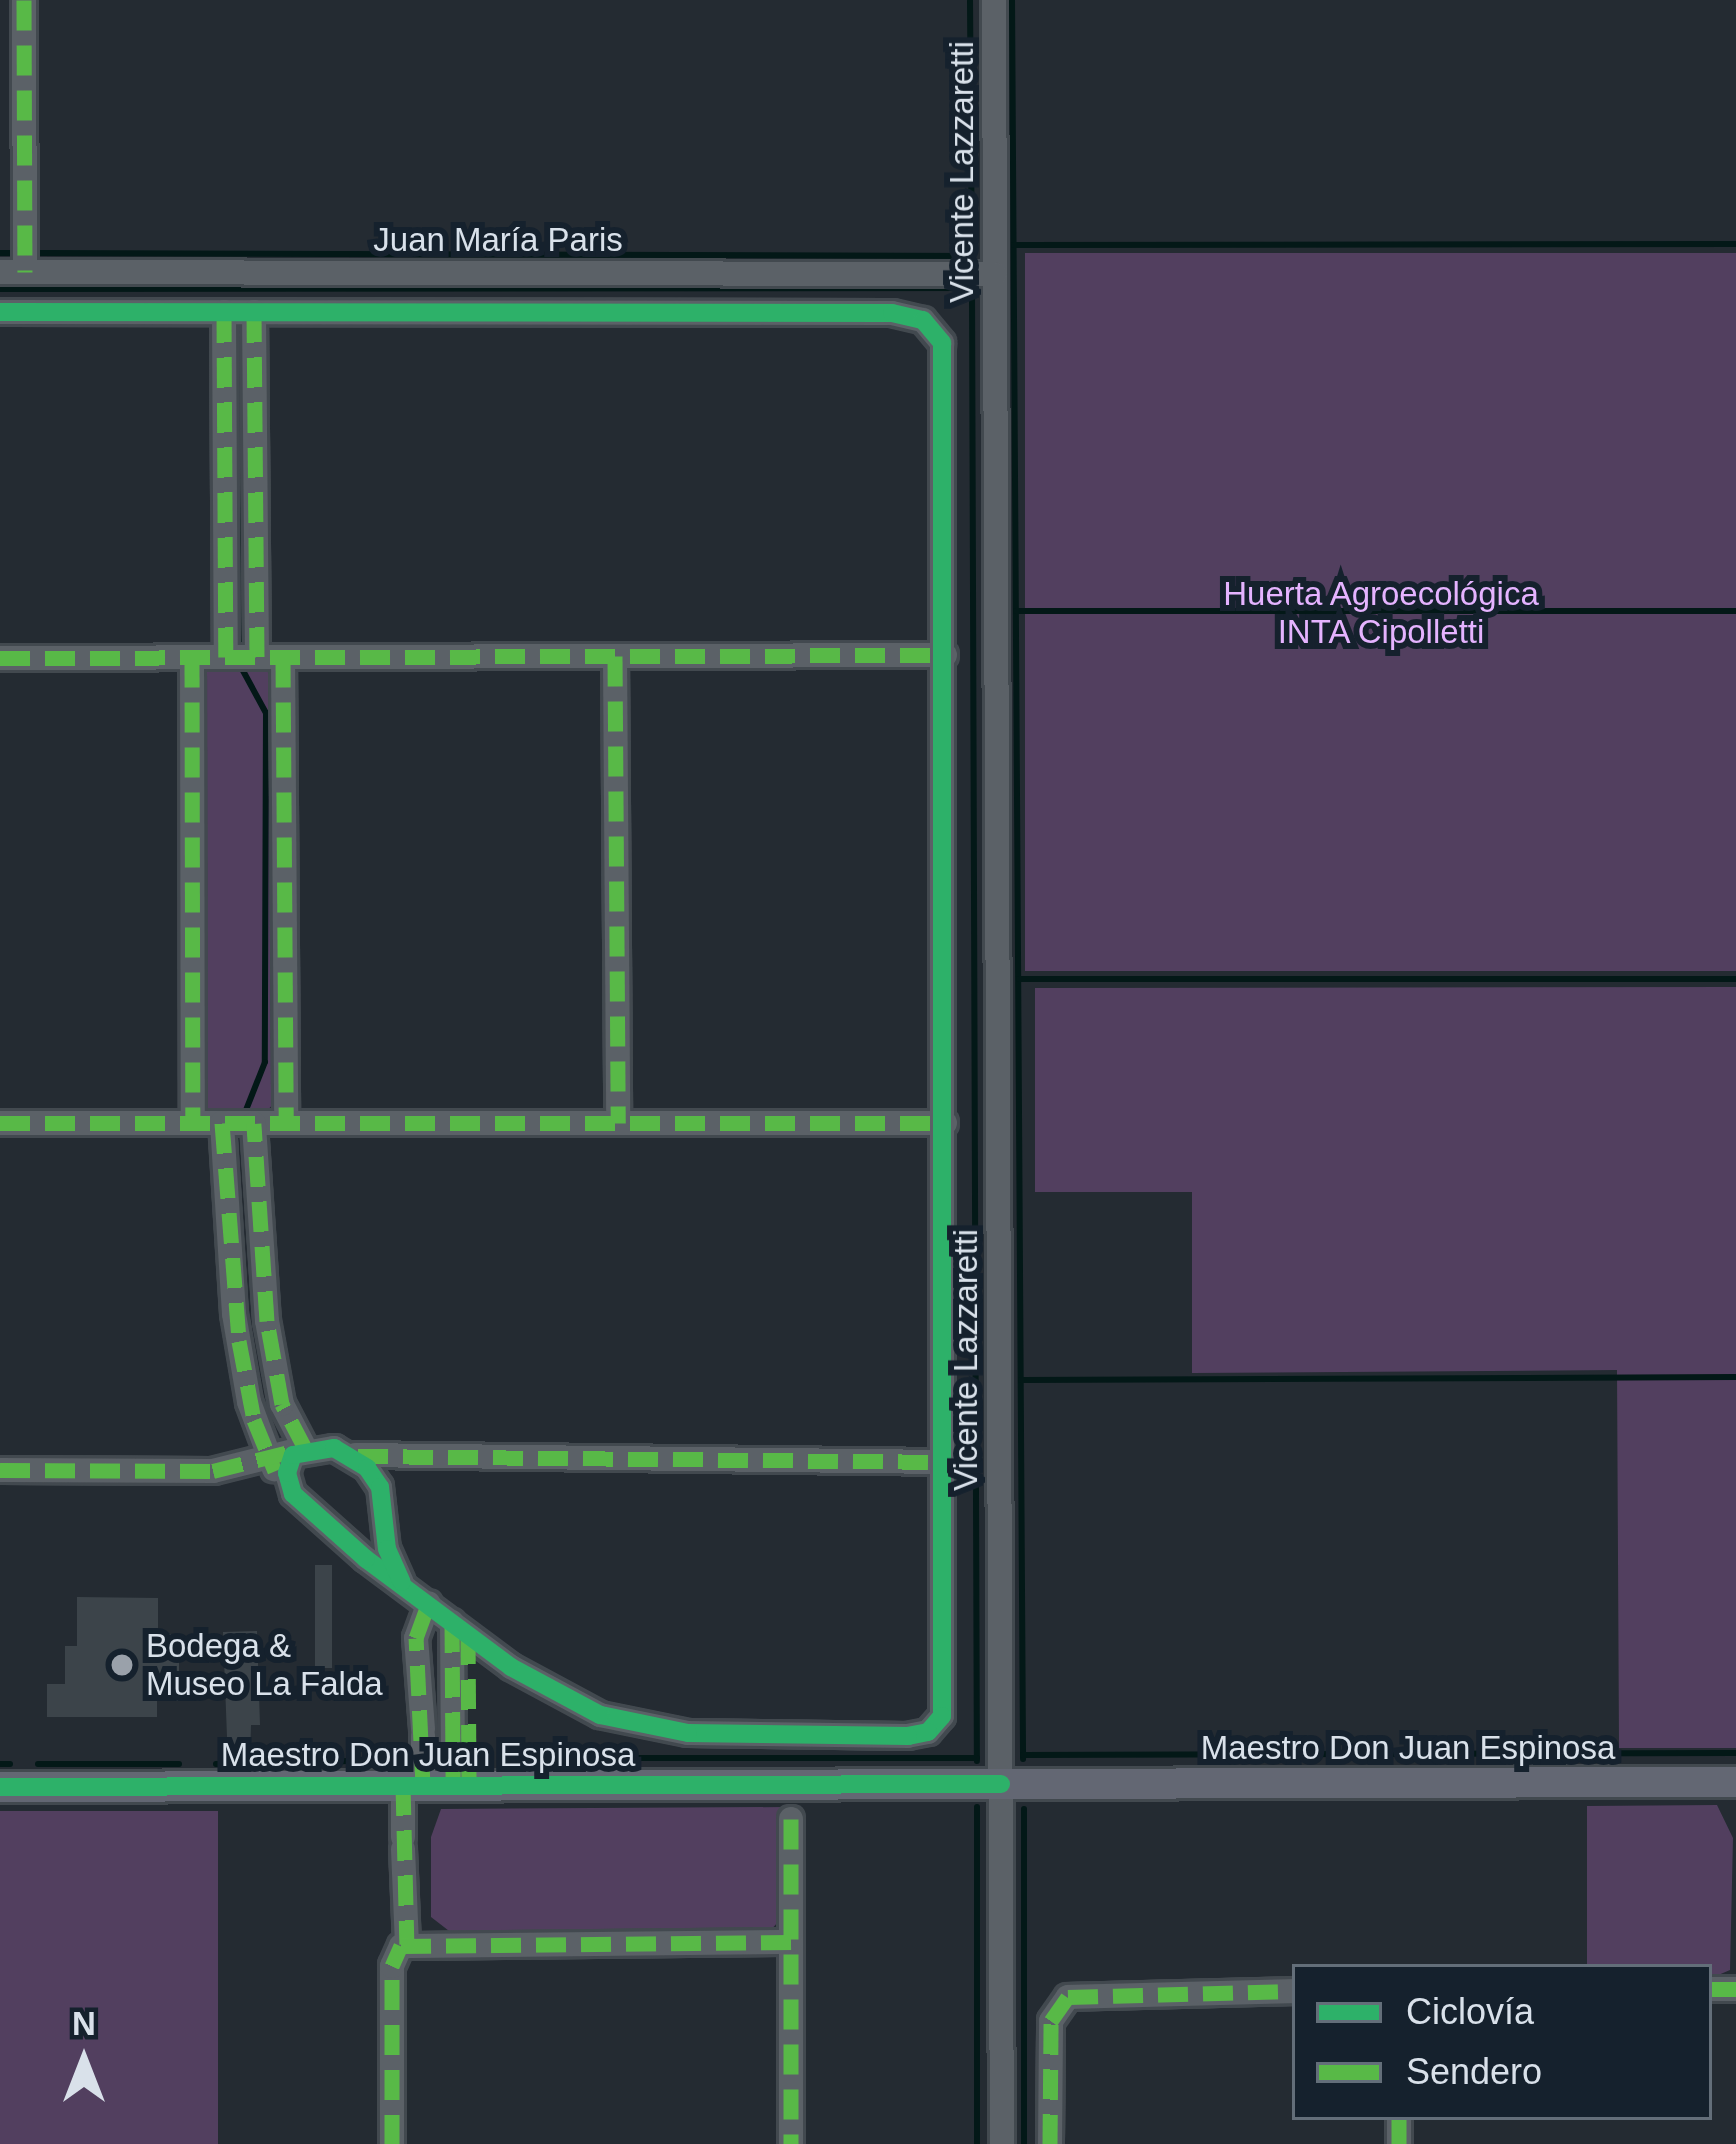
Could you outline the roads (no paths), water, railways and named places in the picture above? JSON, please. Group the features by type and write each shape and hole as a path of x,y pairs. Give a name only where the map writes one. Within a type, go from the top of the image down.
{"main road":[{"name":"Maestro Don Juan Espinosa","path":"0,1787 1736,1782"}],"street":[{"path":"12,272 24,0"},
{"name":"Vicente Lazzaretti","path":"994,0 1002,2144"},
{"name":"Juan María Paris","path":"12,272 995,274"},
{"path":"0,312 892,313 923,320 944,352 945,1701 928,1732 706,1733 635,1725 552,1692 460,1628 294,1494 266,1481 203,1472 0,1470"},
{"path":"224,312 226,657"},
{"path":"254,312 257,657"},
{"path":"0,658 945,655"},
{"path":"615,656 618,1123"},
{"path":"192,657 193,1124"},
{"path":"283,657 286,1124"},
{"path":"0,1124 945,1123"},
{"path":"222,1124 235,1314 249,1402 269,1459 294,1494"},
{"path":"254,1124 267,1322 282,1404 305,1448"},
{"path":"203,1472 305,1448 442,1461 946,1462"},
{"path":"294,1494 290,1460 305,1448"},
{"path":"348,1454 376,1480 385,1511 388,1555 403,1582"},
{"path":"385,1511 404,1475 442,1461"},
{"path":"429,1603 416,1638 423,1733 437,1785"},
{"path":"407,1944 403,1843 437,1785 460,1628"},
{"path":"791,1819 791,2144"},
{"path":"392,2144 392,1959 407,1944 791,1942"},
{"path":"1051,2144 1051,2021 1068,1996 1292,1990"}],"waterway":[{"path":"970,0 972,261"},
{"path":"1012,0 1023,1759"},
{"path":"1014,245 1736,244"},
{"path":"0,253 10,253"},
{"path":"39,253 972,256"},
{"path":"0,289 972,288 977,1761"},
{"path":"239,330 241,641"},
{"path":"1016,611 1736,611"},
{"path":"241,667 266,713 265,1062 244,1115"},
{"path":"1019,979 1736,979"},
{"path":"1021,1380 1736,1377"},
{"path":"1023,1755 1736,1753"},
{"path":"504,1758 977,1758"},
{"path":"216,1764 392,1760"},
{"path":"0,1764 10,1764"},
{"path":"38,1764 179,1764"},
{"path":"977,1807 977,2144"},
{"path":"1024,1809 1024,2144"}],"place":[{"name":"Bodega & Museo La Falda","path":"122,1665"}],"park label":[{"name":"Huerta Agroecológica INTA Cipolletti","path":"1381,613"}]}
